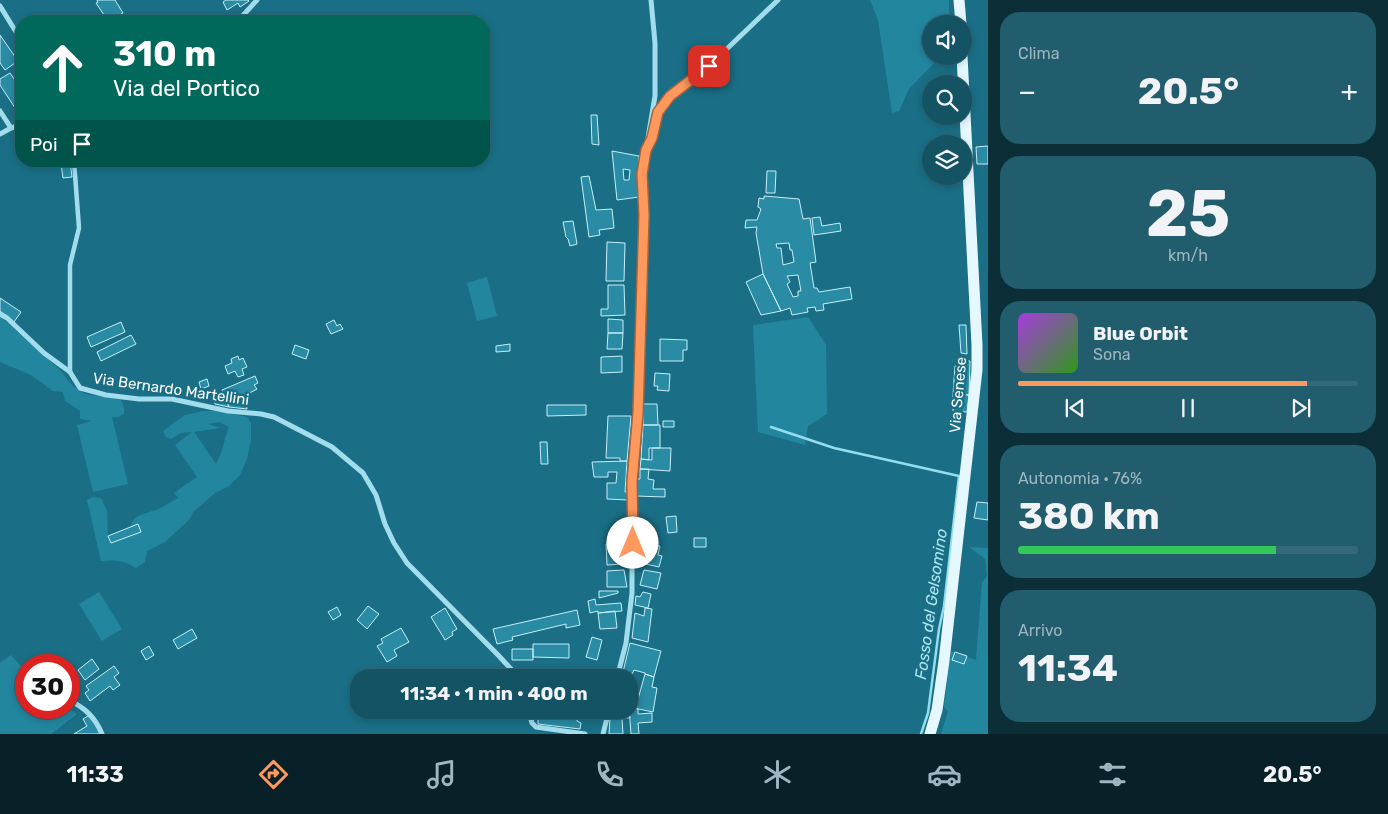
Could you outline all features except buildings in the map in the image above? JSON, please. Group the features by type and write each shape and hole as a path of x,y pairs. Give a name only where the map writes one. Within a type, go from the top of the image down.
{"main road":[{"path":"959,0 960,15"},
{"name":"Via Senese","path":"930,734 937,710 944,661 977,370 962,65"}],"street":[{"path":"243,15 257,0"},
{"path":"619,669 626,643 632,593 632,482 638,413 644,215 642,174 654,96 655,43 651,0"},
{"path":"646,150 652,138 658,112 670,96 709,66 778,0"},
{"path":"0,6 15,30"},
{"path":"0,111 11,128"},
{"path":"0,134 15,127"},
{"path":"70,372 70,265 79,228 74,167"},
{"name":"Via Bernardo Martellini","path":"0,314 7,318 44,353 70,372 80,388 106,395 140,399 172,399 228,411 274,417 332,447 363,473 376,495 385,524 394,543 407,563 511,669"},
{"path":"80,706 93,716 102,734"},
{"path":"531,719 536,727 585,734"},
{"path":"603,734 607,719"}],"shaded area":[{"path":"870,0 949,0 949,15 922,15 922,65 932,65 909,89 899,111 892,113 878,20"},
{"path":"487,277 497,316 477,321 467,283"},
{"path":"0,317 59,369 73,386 85,394 121,400 124,414 112,417 128,484 93,492 77,425 92,421 80,419 80,411 65,401 63,392 53,391 31,375 0,362"},
{"path":"808,317 826,345 827,414 808,426 805,445 758,432 753,325"},
{"path":"203,411 216,411 247,417 251,423 251,440 247,459 240,475 229,486 215,493 193,512 190,519 165,542 147,551 145,562 136,568 119,561 101,561 87,500 93,497 101,498 107,511 108,536 111,543 141,532 138,524 130,527 134,519 159,509 178,498 174,493 197,477 175,445 192,432 181,433 171,439 166,437 163,431 185,415","holes":["219,422 229,427 220,455 216,464 194,432 221,428 208,424"]},
{"path":"969,547 988,548 988,734 941,734 948,711 944,707 951,651 976,660 982,582 987,576 985,559"},
{"path":"99,592 122,629 102,641 79,604"},
{"path":"11,655 15,660 15,719 70,719 51,734 0,734 0,663"}],"waterway":[{"name":"Fosso del Gelsomino","path":"771,427 834,448 959,476 944,606 939,629 928,713 921,734"}],"route":[{"path":"633,543 632,482 638,413 644,215 642,174 646,150 652,138 658,112 670,96 709,66"}]}
